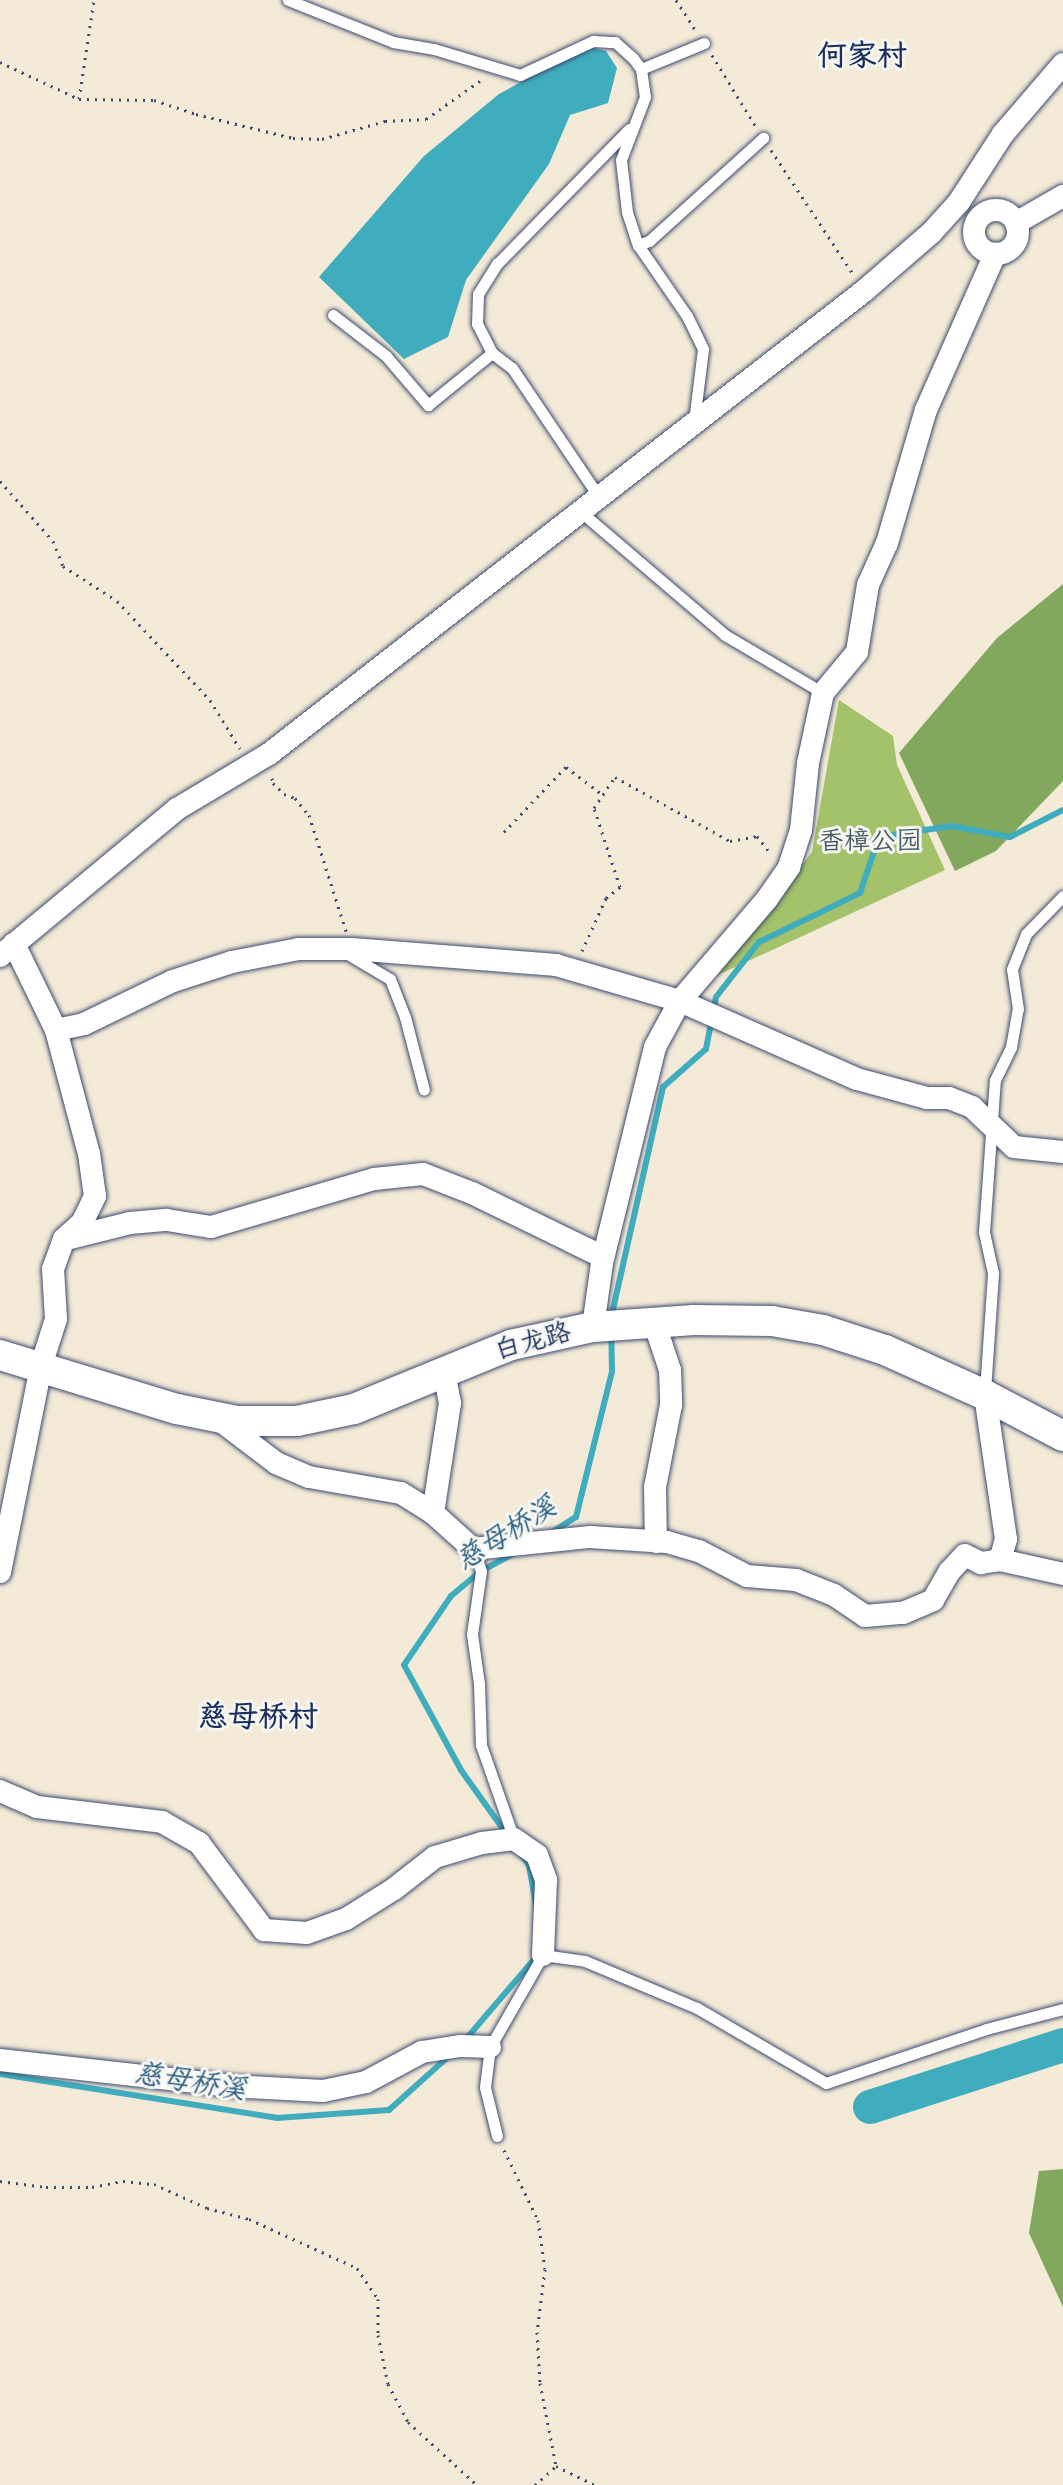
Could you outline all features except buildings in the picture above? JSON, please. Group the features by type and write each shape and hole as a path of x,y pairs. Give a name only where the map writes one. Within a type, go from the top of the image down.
{"street":[{"path":"0,1572 41,1366 56,1319 53,1269 64,1239 82,1223 95,1196 89,1154 56,1030 7,950 177,809 259,759 864,291 932,232 959,202 1003,134 1063,64"},
{"path":"1016,223 1063,196"},
{"path":"959,202 977,220"},
{"path":"995,254 981,249 976,242 977,220 989,210 998,209 1016,223"},
{"path":"593,1327 603,1257 655,1047 680,1001 786,872 801,830 808,763 823,693 857,652 868,585 887,543 926,410 995,254 1015,243 1016,223"},
{"path":"56,1030 84,1024 173,981 232,962 299,949 346,949 556,965 680,1001 857,1079 965,1104 1014,1147 1063,1152"},
{"path":"64,1239 142,1222 167,1220 211,1227 374,1179 423,1174 472,1193 603,1257"},
{"name":"白龙路","path":"0,1355 177,1409 237,1421 297,1421 354,1409 511,1345 593,1327 654,1322 772,1321 823,1330 885,1350 985,1395 1063,1436"},
{"path":"654,1322 670,1370 671,1405 655,1487 656,1542"},
{"path":"433,1513 450,1403 444,1372"},
{"path":"985,1395 1006,1539 1000,1560"},
{"path":"216,1417 276,1463 322,1480 401,1493 433,1513 473,1549 590,1537 656,1542 699,1551 747,1576 796,1580 834,1595 865,1616 903,1613 933,1600 949,1572 965,1555 981,1563 1000,1560 1063,1574"},
{"path":"0,1791 37,1807 162,1822 199,1843 264,1930 307,1933 346,1919 394,1889 435,1857 482,1843 514,1839 537,1855 546,1880 543,1955"},
{"path":"0,2060 230,2086 323,2091 366,2082 422,2052 461,2046 490,2047"}],"lane":[{"path":"288,0 380,37 434,49 497,69 529,74 579,46 607,40 615,42 641,69 645,97 630,128 621,160 627,212 638,245 687,316 703,349 693,422"},
{"path":"641,69 704,43"},
{"path":"599,497 512,368 492,353 477,324 478,294 497,264 630,128"},
{"path":"638,245 649,241 763,138"},
{"path":"333,315 386,356 428,405 492,353"},
{"path":"581,512 725,635 823,693"},
{"path":"985,1395 993,1273 984,1232 995,1080 1011,1047 1018,1009 1012,969 1026,934 1063,896"},
{"path":"346,949 390,979 405,1017 424,1090"},
{"path":"473,1549 481,1571 472,1634 481,1745 514,1839"},
{"path":"497,2136 485,2087 490,2047 543,1955 585,1961 697,2008 826,2083 986,2029 1063,2009"}],"path":[{"path":"79,99 94,0"},
{"path":"0,62 79,99 154,100 196,114 293,138 322,139 385,121 426,119 497,69"},
{"path":"0,481 53,541 63,566 117,601 210,700 259,759 273,783 284,794 295,798 309,815 346,949"},
{"path":"504,832 566,767 603,795"},
{"path":"573,970 606,898 620,887 594,808 615,777 730,841 757,836 786,872"},
{"path":"497,2136 538,2220 545,2269 537,2332 540,2383 556,2466"},
{"path":"0,2181 46,2187 92,2187 123,2181 154,2184 207,2208 249,2219 357,2268 378,2299 378,2335 388,2384 408,2422 477,2485"},
{"path":"535,2485 556,2466"},
{"path":"556,2466 595,2485"}],"green space":[{"path":"1063,584 1063,781 996,851 955,871 899,753 997,638"},
{"name":"香樟公园","path":"839,700 893,736 897,765 945,870 718,975 812,852"},
{"path":"1063,2169 1063,2307 1029,2233 1039,2171"}],"water":[{"path":"586,46 606,51 617,68 608,103 570,115 549,164 466,280 448,337 404,359 319,277 424,156 499,94"}],"waterway":[{"name":"慈母桥溪","path":"611,1318 663,1087 706,1049 716,997 759,942 860,893 879,837 951,826 1010,837 1063,810"},
{"name":"慈母桥溪","path":"552,1532 576,1517 612,1372 611,1333"},
{"name":"慈母桥溪","path":"508,1836 461,1770 404,1665 451,1596 481,1571 515,1553"},
{"name":"慈母桥溪","path":"521,1854 529,1865 536,1904"},
{"name":"慈母桥溪","path":"466,2039 537,1956"},
{"path":"870,2107 1063,2045"},
{"name":"慈母桥溪","path":"0,2074 277,2118 389,2110 450,2055"}],"district":[{"name":"何家村","path":"862,56"},
{"name":"慈母桥村","path":"258,1717"}]}
